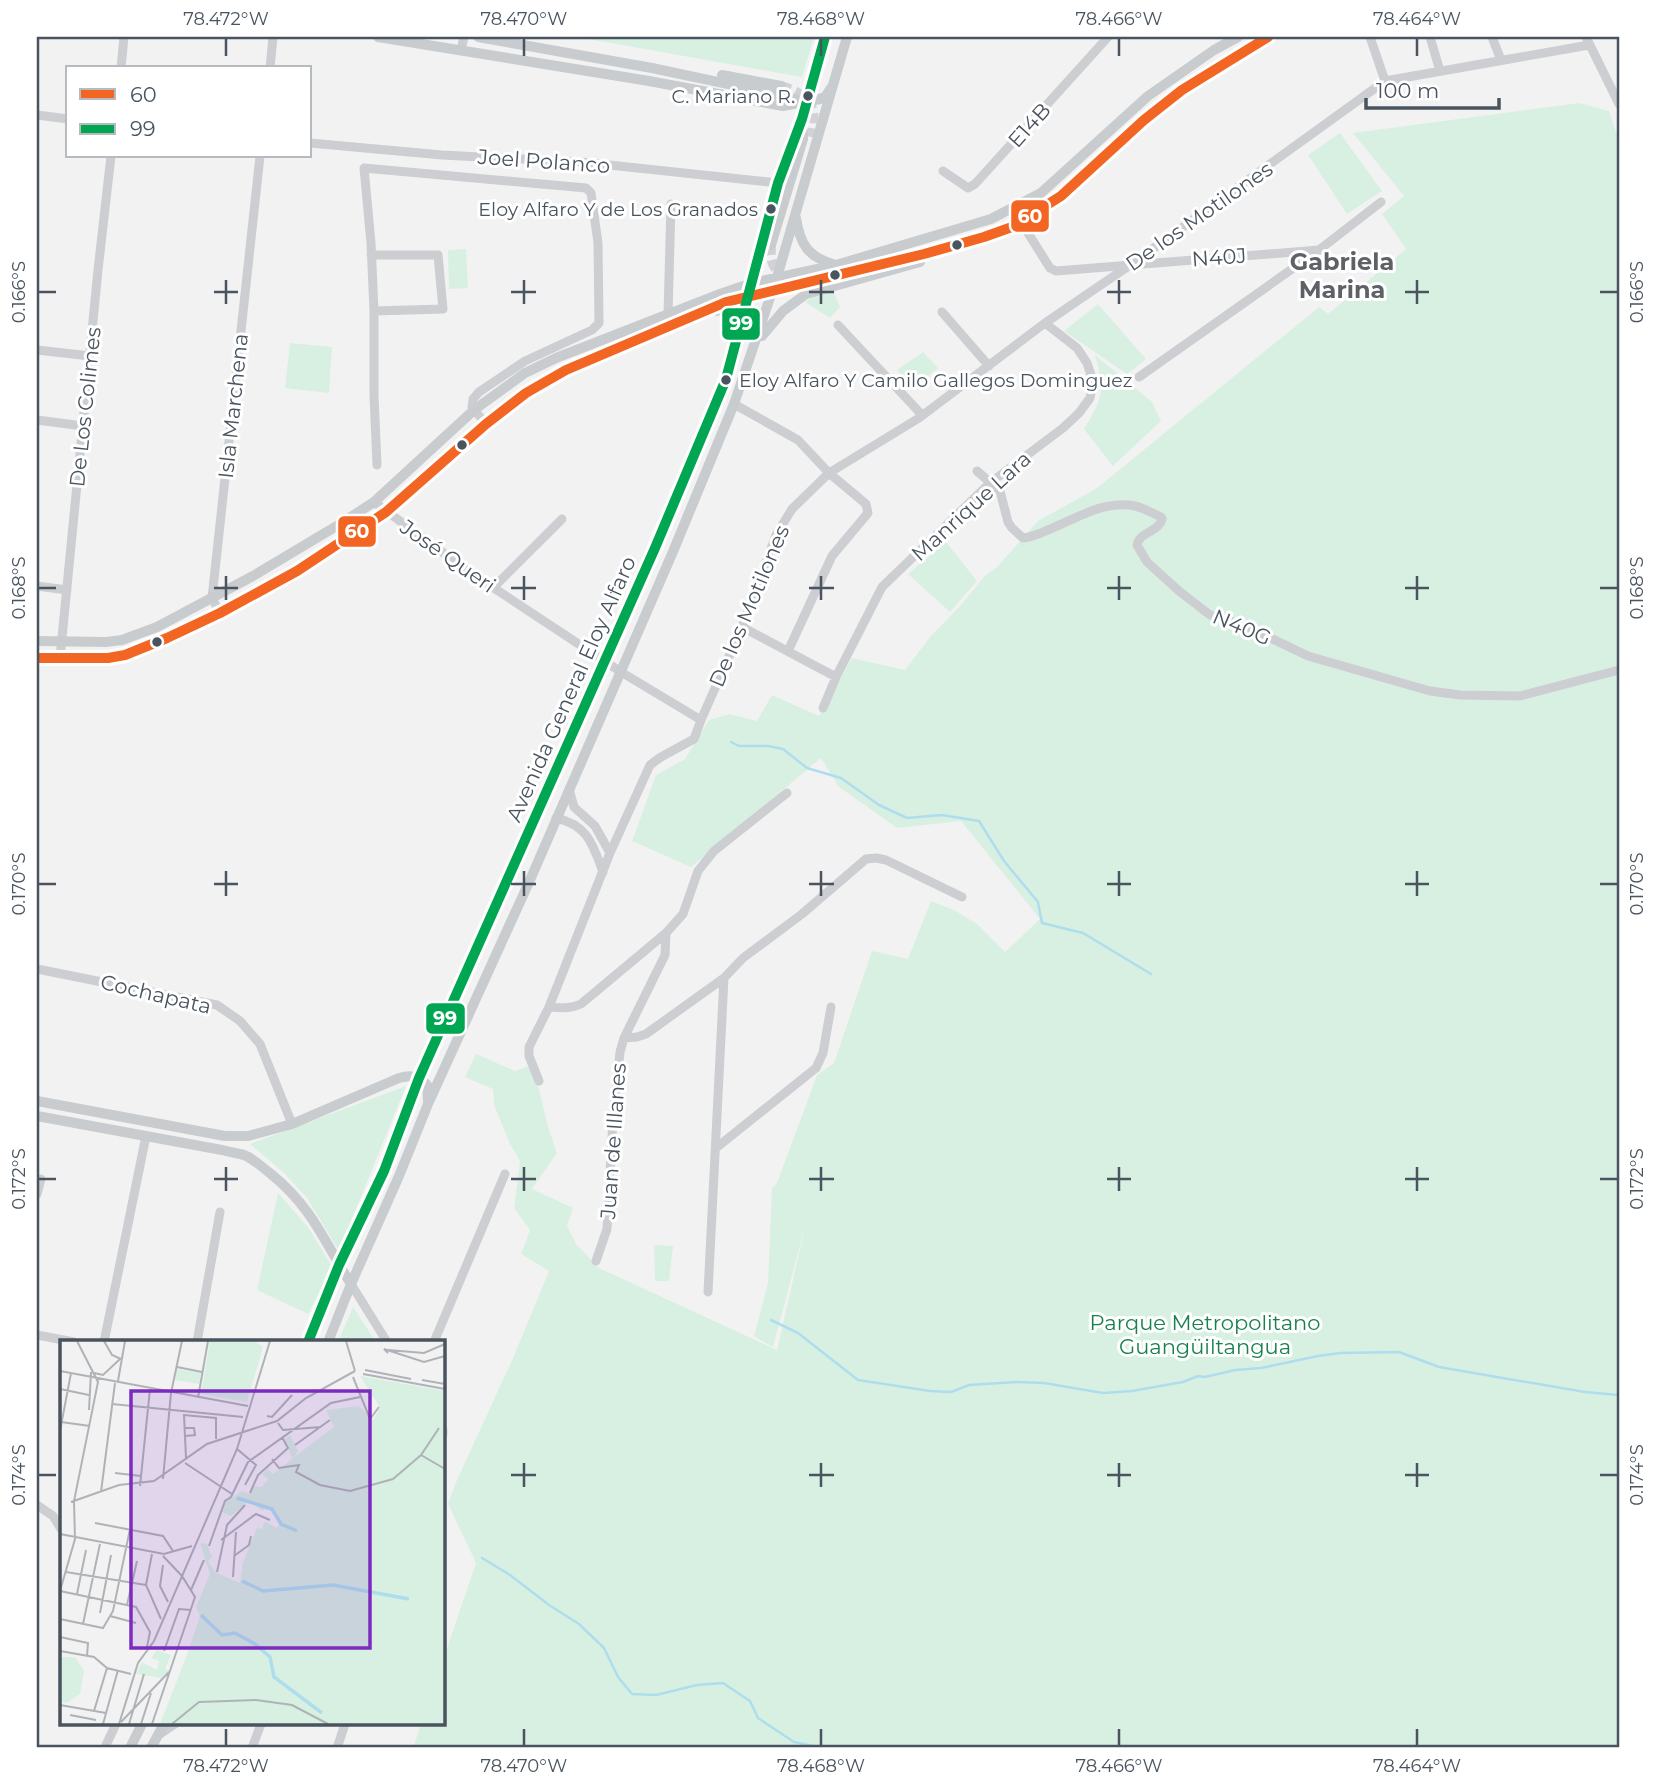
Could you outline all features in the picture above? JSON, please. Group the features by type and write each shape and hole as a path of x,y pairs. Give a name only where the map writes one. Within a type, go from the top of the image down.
{"main road":[{"path":"378,37 649,81 783,106 820,99 826,96 835,82"},
{"path":"478,37 652,68 807,103"},
{"name":"Avenida General Eloy Alfaro","path":"309,1340 339,1265 384,1171 419,1078 655,548 726,379 778,183 807,103 825,37"},
{"name":"Avenida General Eloy Alfaro","path":"329,1340 428,1104 621,672 734,404 782,261 847,37"},
{"path":"37,658 108,658 125,655 220,613 297,571 386,512 486,424 526,393 566,370 596,357 618,354 723,301 752,283 836,265 990,219 1041,193 1148,96 1238,37"},
{"path":"752,354 775,318 806,294 999,239 1061,196 1144,120 1182,90 1268,37"},
{"path":"652,68 666,65 781,86"},
{"path":"771,245 803,139 802,118"},
{"path":"782,261 782,238 811,137"},
{"path":"795,215 799,237 809,252 821,261 836,265"},
{"path":"816,280 924,254 984,237 1017,224"},
{"path":"37,641 122,640 157,627 212,598 374,502 474,410 525,373 668,314 723,301 739,312 740,333"},
{"path":"655,548 660,558 672,554"},
{"path":"37,1101 225,1136 248,1136 292,1124 409,1076 419,1078 427,1085 428,1104"},
{"path":"37,1116 245,1155 289,1189 303,1205 321,1230 351,1284"},
{"path":"222,1150 225,1136"},
{"path":"245,1155 243,1149 248,1136"},
{"path":"130,1748 141,1726"},
{"path":"151,1748 163,1726"}],"street":[{"path":"121,66 124,37"},
{"path":"270,66 273,37"},
{"path":"461,50 464,37"},
{"name":"E14B","path":"943,171 968,188 975,184 1108,37"},
{"path":"1370,37 1385,81"},
{"path":"1430,37 1440,71"},
{"path":"1492,37 1501,60"},
{"path":"1587,41 1619,104"},
{"name":"De los Motilones","path":"539,1081 529,1056 529,1047 549,1007 610,853 650,765 694,739 742,627 776,535 792,509 830,473 922,415 1045,323 1133,263 1385,81 1587,41"},
{"path":"37,115 66,119"},
{"name":"Joel Polanco","path":"312,143 442,155 581,162 778,183"},
{"name":"De Los Colimes","path":"60,659 111,158"},
{"name":"Isla Marchena","path":"212,598 260,158"},
{"path":"377,465 374,311 364,168 586,188 591,193 598,243 599,323 592,330 525,361 476,394 472,407 486,424"},
{"path":"1139,377 1319,250 1381,202"},
{"path":"668,314 671,204"},
{"name":"N40J","path":"1017,224 1053,270 1319,250"},
{"path":"371,255 438,255 443,309 374,311"},
{"path":"942,313 989,366"},
{"name":"Manrique Lara","path":"823,708 882,587 990,483 1063,428 1090,398 1093,381 1087,363 1077,348 1045,323"},
{"path":"838,325 922,415"},
{"path":"37,350 90,356"},
{"path":"734,404 798,440 866,504 868,513 832,556 788,651"},
{"path":"37,420 83,426"},
{"path":"977,471 990,483"},
{"name":"N40G","path":"990,483 1000,491 1008,522 1023,538 1100,507 1122,504 1138,506 1161,517 1163,519 1160,526 1137,542 1147,562 1178,591 1210,615 1248,627 1308,656 1430,691 1460,695 1520,696 1619,670"},
{"name":"José Queri","path":"374,502 493,588 621,672 701,720"},
{"path":"493,588 562,519"},
{"path":"37,586 67,590"},
{"path":"212,598 220,613"},
{"path":"742,627 836,677"},
{"path":"569,789 574,807 595,826 610,853"},
{"name":"Juan de Illanes","path":"596,1261 607,1229 620,1052 624,1038 665,955 666,933 683,914 698,870 713,851 788,793"},
{"path":"556,818 568,821 585,832 603,872"},
{"path":"624,1038 646,1034 724,978 743,958 802,914 866,859 886,860 962,897"},
{"path":"549,1007 566,1008 581,1004 666,933"},
{"name":"Cochapata","path":"37,969 217,1005 240,1021 260,1044 292,1124"},
{"path":"708,1292 724,978"},
{"path":"716,1148 816,1068 823,1053 831,1007"},
{"path":"104,1340 146,1136"},
{"path":"435,1340 505,1174"},
{"path":"37,1194 41,1179"},
{"path":"197,1340 220,1212"},
{"path":"351,1284 386,1340"},
{"path":"37,1335 63,1340"},
{"path":"37,1505 53,1516 60,1527"},
{"path":"106,1748 115,1726"},
{"path":"159,1735 172,1726"},
{"path":"252,1748 260,1726"},
{"path":"337,1748 344,1726"}],"green space":[{"path":"577,37 814,37 802,77"},
{"name":"Parque Metropolitano Guangüiltangua","path":"1579,103 1609,111 1619,141 1619,1748 413,1748 420,1726 444,1726 444,1657 476,1563 448,1504 549,1271 521,1254 530,1230 514,1208 520,1161 494,1105 493,1089 465,1077 476,1054 515,1071 528,1066 538,1085 557,1153 532,1189 573,1208 567,1226 576,1244 599,1268 777,1350 805,1227 773,1347 754,1336 768,1283 772,1188 777,1183 817,1075 834,1063 872,951 908,959 931,901 954,910 977,924 1005,952 1040,919 961,821 897,828 839,787 821,758 691,867 632,841 656,775 685,759 709,720 730,714 757,721 772,695 819,716 852,658 905,670 931,636 1038,521 1097,488 1319,307 1328,314 1406,249 1382,214 1404,196 1353,133"},
{"path":"1340,133 1382,191 1347,214 1308,155"},
{"path":"466,249 468,288 449,289 448,250"},
{"path":"833,291 840,307 830,318 805,302 814,296"},
{"path":"1098,304 1146,359 1127,374 1064,331"},
{"path":"290,343 332,347 329,393 285,388"},
{"path":"923,352 938,368 913,388 897,370"},
{"path":"1095,355 1152,402 1161,421 1113,466 1084,429 1100,394"},
{"path":"946,542 977,581 950,612 908,574"},
{"path":"406,1086 339,1251 307,1198 284,1173 250,1144"},
{"path":"278,1193 308,1227 333,1268 308,1314 257,1290"},
{"path":"654,1245 673,1246 669,1281 655,1281"},
{"path":"353,1307 375,1340 339,1340"}],"waterway":[{"path":"731,742 739,746 783,749 807,768 841,778 879,805 907,818 942,815 979,821 1004,861 1038,902 1042,923 1083,933 1151,974"},
{"path":"771,1320 798,1333 858,1380 930,1391 951,1392 969,1385 1017,1382 1044,1383 1103,1393 1132,1391 1183,1382 1198,1376 1261,1368 1318,1356 1399,1352 1439,1367 1585,1392 1619,1395"},
{"path":"482,1558 579,1624 604,1648 618,1677 632,1694 656,1695 697,1685 723,1683 750,1701 758,1718 794,1742 822,1748"}],"tunnel":[{"path":"781,86 806,98 810,104 813,117 811,137"},
{"path":"771,245 772,262 783,277"},
{"path":"722,304 816,280"}],"transit line":[{"name":"99","path":"309,1340 339,1265 384,1171 419,1078 655,548 726,379 778,183 802,119 825,37"},
{"name":"60","path":"37,658 108,658 125,655 220,613 297,571 386,512 486,424 526,393 566,370 726,302 924,254 1012,227 1061,196 1144,120 1182,90 1268,37"}],"place":[{"name":"C. Mariano R.","path":"808,96"},
{"name":"Eloy Alfaro Y de Los Granados","path":"771,209"},
{"name":"Eloy Alfaro Y Camilo Gallegos Dominguez","path":"726,380"}],"district":[{"name":"Gabriela Marina","path":"1342,275"}]}
